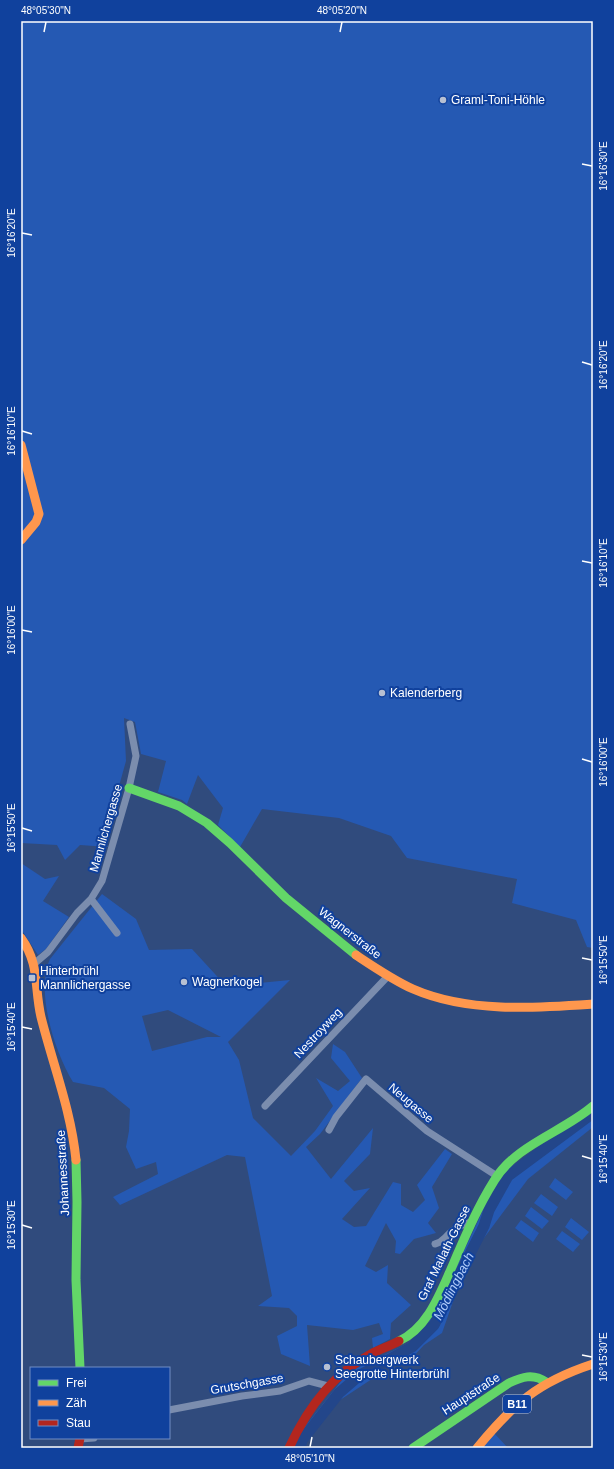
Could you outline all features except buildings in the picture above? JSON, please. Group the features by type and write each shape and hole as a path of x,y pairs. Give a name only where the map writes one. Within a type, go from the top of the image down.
{"street":[{"path":"21,445 39,514 36,522 21,540"},
{"name":"Mannlichergasse","path":"35,963 48,952 77,913 91,899 102,881 108,865 129,788 136,756 130,724"},
{"name":"Wagnerstraße","path":"129,788 176,805 194,814 247,858 291,902 359,957 388,976 412,988 433,996 472,1004 522,1006 593,1004"},
{"path":"91,899 117,933"},
{"name":"Johannesstraße","path":"21,938 30,950 35,963 41,1014 68,1109 75,1145 78,1243 76,1279 80,1367"},
{"name":"Nestroyweg","path":"265,1106 388,976"},
{"name":"Neugasse","path":"328,1130 336,1117 366,1079 427,1131 497,1176"},
{"name":"Graf Mailath-Gasse","path":"289,1448 296,1431 328,1386 347,1368 371,1354 408,1338 420,1326 439,1296 473,1221 497,1176 516,1155 583,1115 593,1106"},
{"path":"435,1244 442,1243 449,1233 464,1224 473,1221"},
{"name":"B11","path":"477,1448 491,1431 526,1395 546,1382 572,1370 593,1364"},
{"name":"Hauptstraße","path":"413,1448 509,1383 526,1375 540,1376 546,1382"},
{"name":"Grutschgasse","path":"170,1410 242,1396 280,1391 309,1381 328,1386"},
{"path":"79,1442 90,1439"}],"shaded area":[{"path":"21,21 593,21 593,948 587,947 576,920 512,903 517,879 407,858 391,836 339,818 262,809 240,847 218,825 223,808 198,775 187,804 182,800 158,792 166,761 141,754 135,722 124,718 126,761 104,840 108,847 80,845 65,860 57,845 21,843"},
{"path":"21,863 45,879 59,876 43,901 69,917 46,949 38,955 21,929"},
{"path":"102,894 136,919 149,950 192,949 226,986 290,980 228,1042 239,1060 253,1118 291,1156 315,1131 333,1106 316,1078 338,1091 350,1081 331,1058 333,1044 345,1052 362,1078 320,1134 306,1147 331,1179 373,1128 370,1154 344,1181 354,1191 370,1188 342,1219 354,1227 366,1226 393,1182 401,1184 401,1205 413,1212 425,1200 417,1185 445,1149 452,1154 432,1187 439,1208 428,1223 436,1233 414,1239 400,1254 395,1253 396,1241 386,1223 365,1266 376,1272 388,1265 387,1283 411,1305 391,1323 390,1339 373,1348 372,1338 383,1334 379,1323 353,1330 307,1325 310,1366 281,1354 277,1336 297,1326 297,1316 289,1308 258,1306 272,1296 245,1157 227,1155 120,1205 113,1197 158,1174 156,1162 136,1169 126,1147 129,1131 130,1109 104,1088 73,1082 66,1070 54,1039 46,1004 46,972 50,959","holes":["168,1010 221,1037 207,1037 152,1051 142,1016"]},
{"path":"593,1116 593,1127 528,1179 478,1246 456,1293 442,1333 424,1345 412,1358 392,1359 375,1377 337,1402 306,1443 304,1448 293,1448 300,1433 342,1380 355,1369 407,1344 425,1329 440,1302 485,1206 509,1168"},
{"path":"555,1178 573,1192 566,1200 549,1187"},
{"path":"541,1194 558,1207 552,1216 534,1203"},
{"path":"531,1207 549,1221 542,1229 525,1216"},
{"path":"571,1218 589,1232 582,1240 565,1227"},
{"path":"521,1220 539,1233 533,1242 515,1228"},
{"path":"562,1231 580,1244 573,1252 556,1239"},
{"path":"494,1433 508,1448 482,1448"}],"waterway":[{"name":"Mödlingbach","path":"300,1448 302,1440 339,1393 360,1375 412,1347 434,1325 484,1226 489,1210 508,1176 593,1113"}],"traffic: fast":[{"path":"129,788 179,806 207,823 230,843 286,898 356,955"},
{"path":"399,1341 409,1335 425,1320 442,1290 476,1213 494,1181 503,1169 527,1148 568,1124 593,1106"},
{"path":"76,1160 76,1280 80,1367"},
{"path":"413,1448 509,1383 528,1377 541,1379 546,1382"}],"traffic: slow":[{"path":"21,445 39,514 36,522 21,540"},
{"path":"21,938 27,948 34,967 41,1017 66,1105 74,1141 76,1160"},
{"path":"356,955 377,969 413,989 434,997 456,1002 502,1007 548,1007 593,1004"},
{"path":"477,1448 490,1432 528,1396 557,1379 593,1364"}],"traffic: jam":[{"path":"289,1448 313,1406 333,1382 357,1362 374,1352 399,1341"},
{"path":"78,1448 80,1439"}],"place":[{"name":"Graml-Toni-Höhle","path":"443,100"},
{"name":"Kalenderberg","path":"382,693"},
{"name":"Hinterbrühl Mannlichergasse","path":"32,978"},
{"name":"Wagnerkogel","path":"184,982"},
{"name":"Schaubergwerk Seegrotte Hinterbrühl","path":"327,1367"}]}
